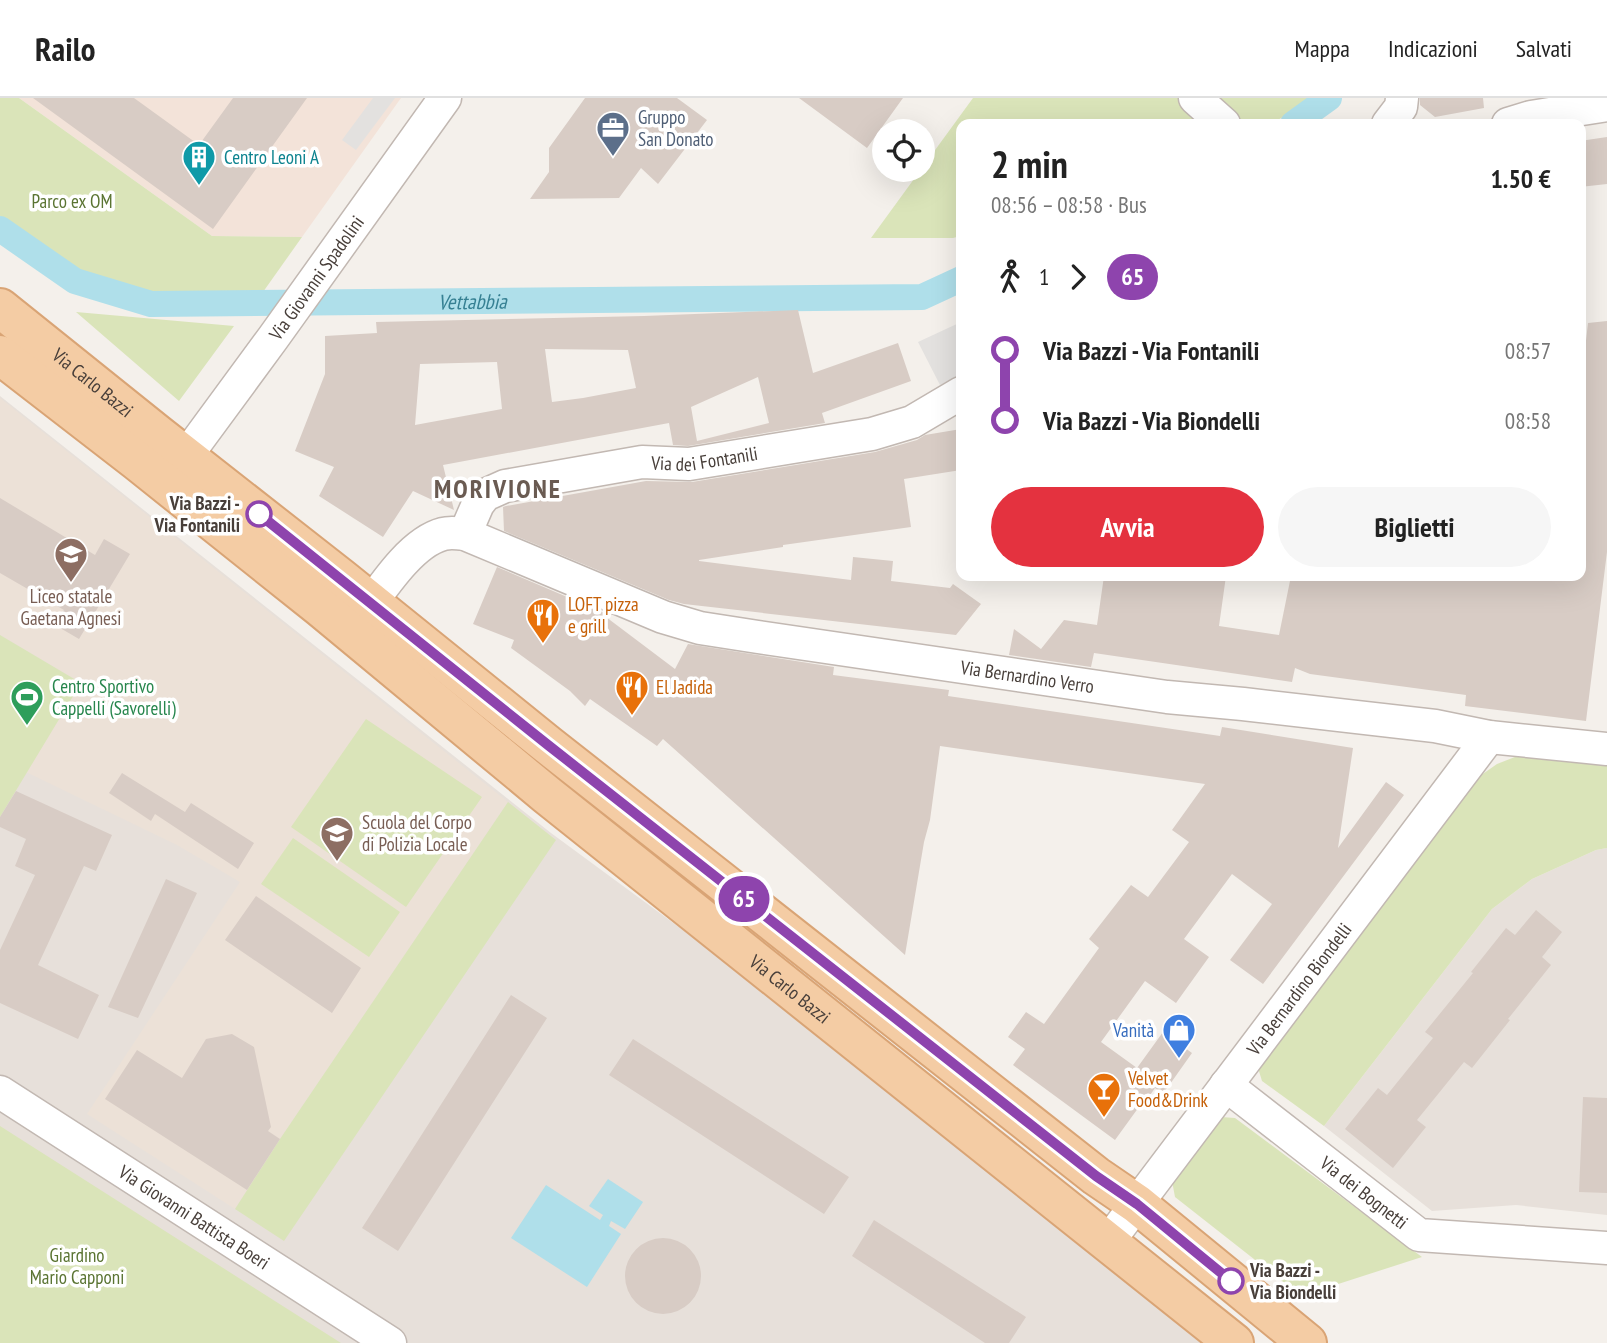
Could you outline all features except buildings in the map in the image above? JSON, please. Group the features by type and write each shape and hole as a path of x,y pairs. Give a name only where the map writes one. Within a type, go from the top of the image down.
{"main road":[{"name":"Via Carlo Bazzi","path":"0,308 157,434 176,470"},
{"name":"Via Carlo Bazzi","path":"0,355 176,470 360,618 1096,1176 1137,1204 1307,1343"},
{"name":"Via Carlo Bazzi","path":"360,618 547,795 1234,1343"}],"street":[{"name":"Via Giovanni Spadolini","path":"176,470 445,98"},
{"path":"1195,98 1218,119"},
{"path":"1524,119 1607,105"},
{"name":"Via dei Fontanili","path":"465,534 478,504 485,495 505,486 642,463 689,464 872,434 912,422 956,396"},
{"path":"360,618 412,552 424,542 449,532 465,534"},
{"name":"Via Bernardino Verro","path":"465,534 663,617 700,628 1167,697 1422,724 1489,737 1607,749"},
{"name":"Via Bernardino Biondelli","path":"1108,1242 1489,737"},
{"name":"Via dei Bognetti","path":"1226,1085 1419,1235 1607,1248"},
{"name":"Via Giovanni Battista Boeri","path":"0,1092 390,1343"}],"shaded area":[{"path":"19,98 401,98 302,237 212,236"},
{"path":"373,98 395,98 356,150 342,140"},
{"path":"956,324 956,377 940,385 918,342"},
{"path":"0,396 551,833 1067,1213 1230,1343 0,1343"},
{"name":"Scuola del Corpo di Polizia Locale","path":"0,398 508,802 235,1209 87,1114 240,882 177,845 26,772 81,683 0,635"},
{"path":"1607,848 1607,1215 1516,1205 1432,1211 1324,1126 1492,909 1532,879 1596,850"}],"green space":[{"name":"Parco ex OM","path":"0,98 19,98 212,236 302,237 263,292 166,293 130,289 71,266 0,216"},
{"path":"973,98 1315,98 1279,119 1240,119 1230,109 1211,119 958,119"},
{"path":"956,121 956,237 871,238 912,182 935,182 935,150"},
{"path":"76,312 234,326 179,401"},
{"name":"Centro Sportivo Cappelli (Savorelli)","path":"0,635 81,683 0,817"},
{"path":"366,719 482,797 406,907 291,827"},
{"path":"1520,755 1607,761 1607,848 1596,850 1532,879 1492,909 1324,1126 1262,1081 1258,1068 1477,778 1497,764"},
{"path":"508,802 556,840 284,1241 235,1209"},
{"path":"293,838 400,912 369,957 261,884"},
{"path":"1221,1117 1235,1118 1422,1257 1301,1296 1175,1197 1172,1181"},
{"name":"Giardino Mario Capponi","path":"0,1126 341,1343 0,1343"}],"water":[{"path":"608,1179 643,1202 625,1229 611,1221 609,1226 621,1234 587,1287 511,1238 546,1185 600,1220 603,1215 589,1206"}],"waterway":[{"name":"Vettabbia","path":"1300,119 1329,98"},
{"name":"Vettabbia","path":"0,229 75,281 151,304 922,297 956,281"}],"bus line":[{"name":"65","path":"259,514 548,745 1096,1176 1137,1204 1231,1281"}],"place":[{"name":"Gruppo San Donato","path":"613,158"},
{"name":"Centro Leoni A","path":"199,187"},
{"name":"Via Bazzi - Via Fontanili","path":"259,514"},
{"name":"Liceo statale Gaetana Agnesi","path":"71,584"},
{"name":"LOFT pizza e grill","path":"543,645"},
{"name":"El Jadida","path":"632,717"},
{"name":"Centro Sportivo Cappelli (Savorelli)","path":"27,727"},
{"name":"Scuola del Corpo di Polizia Locale","path":"337,863"},
{"name":"Vanità","path":"1179,1060"},
{"name":"Velvet Food&Drink","path":"1104,1119"},
{"name":"Via Bazzi - Via Biondelli","path":"1231,1281"}],"district":[{"name":"MORIVIONE","path":"498,488"}]}
